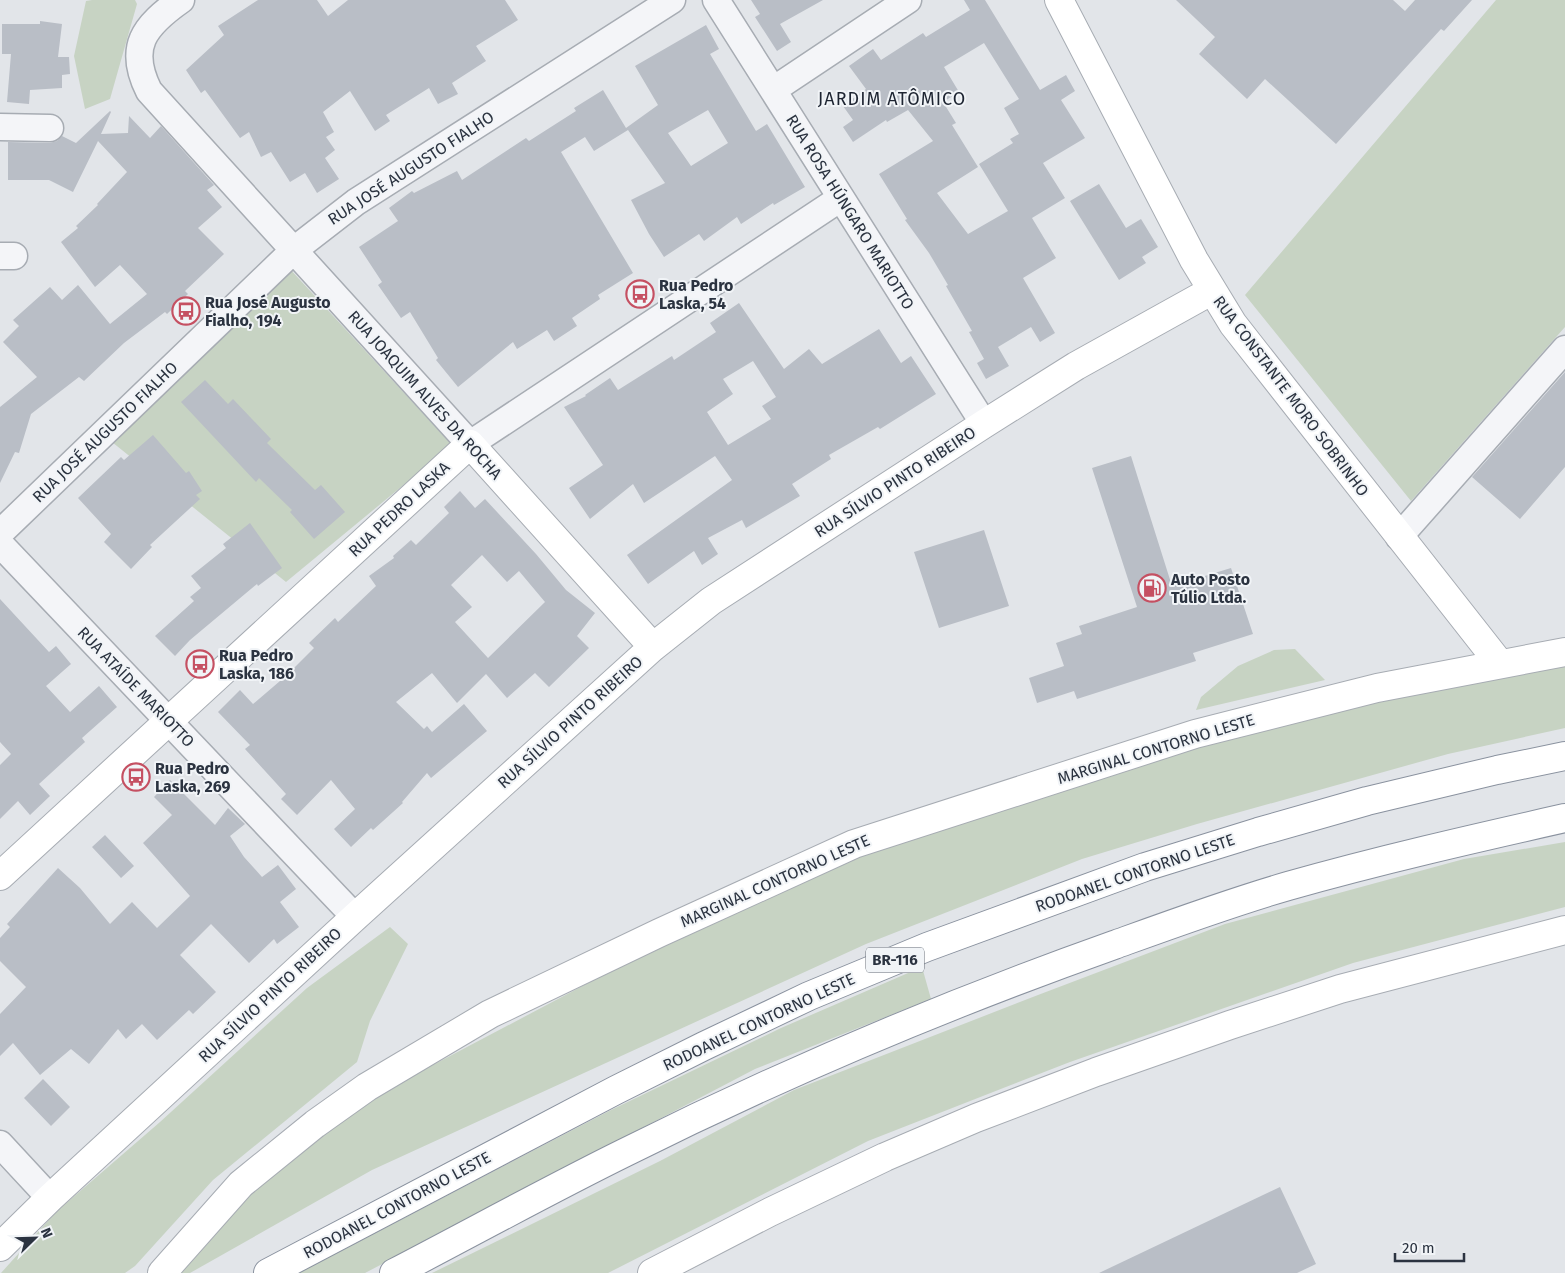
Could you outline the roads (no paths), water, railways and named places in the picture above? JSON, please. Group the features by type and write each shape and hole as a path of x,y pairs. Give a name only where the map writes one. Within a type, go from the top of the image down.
{"main road":[{"name":"RUA CONSTANTE MORO SOBRINHO","path":"1069,5 1211,291 1262,363 1500,664"},
{"name":"RUA SÍLVIO PINTO RIBEIRO","path":"0,1247 50,1198 355,917 684,621 718,596 1076,366 1211,291"},
{"name":"RUA JOAQUIM ALVES DA ROCHA","path":"470,444 653,647"},
{"name":"RUA PEDRO LASKA","path":"0,876 470,444"},
{"name":"MARGINAL CONTORNO LESTE","path":"162,1273 241,1184 315,1124 367,1086 490,1014 854,844 1195,734 1377,688 1565,652"},
{"name":"RODOANEL CONTORNO LESTE","path":"268,1273 616,1090 704,1046 809,996 927,947 1145,867 1258,832 1367,801 1565,756"},
{"path":"394,1273 625,1152 749,1094 896,1030 1043,970 1176,922 1287,886 1430,849 1565,818"},
{"path":"652,1273 770,1212 886,1157 976,1118 1096,1072 1340,989 1565,930"}],"street":[{"name":"RUA JOAQUIM ALVES DA ROCHA","path":"180,0 163,12 149,28 140,44 139,58 142,77 150,91 470,444"},
{"name":"RUA JOSÉ AUGUSTO FIALHO","path":"0,532 294,250 356,202 672,0"},
{"name":"RUA ROSA HÚNGARO MARIOTTO","path":"716,0 984,424"},
{"path":"773,90 908,0"},
{"path":"0,127 50,128"},
{"name":"RUA PEDRO LASKA","path":"470,444 841,198"},
{"path":"1399,537 1565,348"},
{"name":"RUA ATAÍDE MARIOTTO","path":"0,544 355,917"},
{"path":"0,1144 50,1198"}],"place":[{"name":"Rua Pedro Laska, 54","path":"640,294"},
{"name":"Rua José Augusto Fialho, 194","path":"186,311"},
{"name":"Auto Posto Túlio Ltda.","path":"1152,588"},
{"name":"Rua Pedro Laska, 186","path":"200,664"},
{"name":"Rua Pedro Laska, 269","path":"136,777"}],"district":[{"name":"JARDIM ATÔMICO","path":"892,99"}]}
